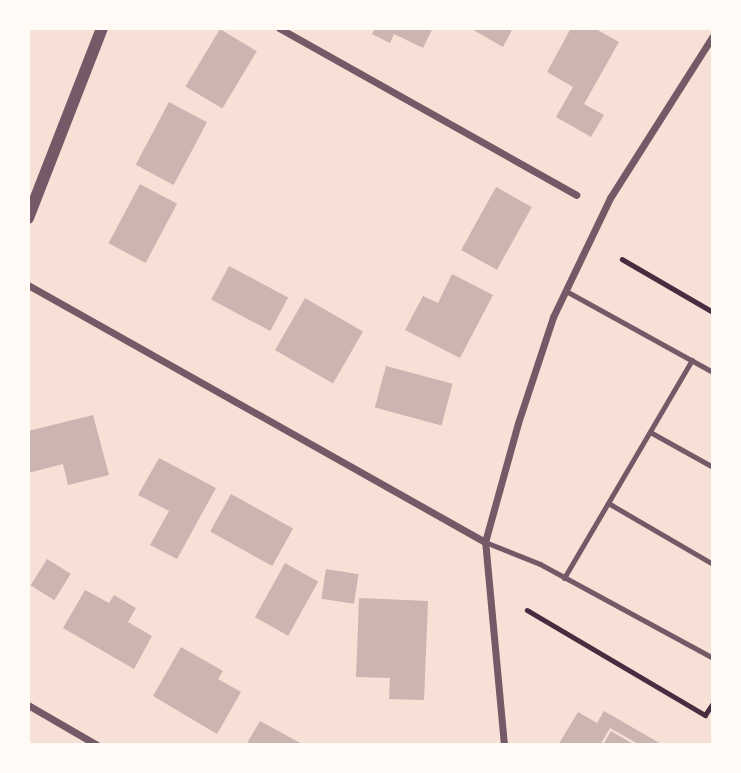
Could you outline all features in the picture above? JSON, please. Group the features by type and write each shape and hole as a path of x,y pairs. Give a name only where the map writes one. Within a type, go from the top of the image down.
{"street":[{"path":"28,218 102,28"},
{"path":"279,28 576,195"},
{"path":"504,745 485,542 518,423 566,291 610,198 713,36"},
{"path":"28,285 485,542"},
{"path":"28,705 97,745"}],"lane":[{"path":"566,291 713,372"},
{"path":"565,578 692,360"},
{"path":"650,432 713,467"},
{"path":"608,503 713,564"},
{"path":"485,542 565,578 713,658"}],"path":[{"path":"622,259 713,312"},
{"path":"527,610 705,715 713,703"}],"building":[{"path":"375,28 433,28 423,48 394,34 390,43 372,34"},
{"path":"470,28 513,28 503,47"},
{"path":"571,28 594,28 619,42 584,104 604,115 591,137 556,117 573,87 547,72"},
{"path":"220,29 257,51 222,109 185,86"},
{"path":"169,102 207,122 174,185 136,165"},
{"path":"140,184 177,204 146,263 109,243"},
{"path":"496,187 532,207 497,270 461,250"},
{"path":"229,266 288,297 270,331 211,300"},
{"path":"452,274 493,295 460,358 405,330 423,296 438,303"},
{"path":"305,298 363,332 333,383 275,350"},
{"path":"386,366 453,384 442,425 375,408"},
{"path":"93,415 109,475 68,485 63,464 28,473 28,431"},
{"path":"159,458 216,488 177,559 150,545 169,511 138,495"},
{"path":"231,494 293,528 272,566 210,532"},
{"path":"47,559 71,574 54,600 31,585"},
{"path":"285,563 318,581 288,636 255,617"},
{"path":"326,569 359,574 354,604 321,599"},
{"path":"85,590 109,603 114,595 136,608 128,622 152,636 134,669 63,628"},
{"path":"359,598 428,601 424,700 389,699 390,678 356,677"},
{"path":"181,647 223,671 218,679 241,692 217,734 153,696"},
{"path":"604,711 663,745 640,745 610,728 600,745 558,745 578,712 597,723"},
{"path":"260,721 304,745 246,745"},
{"path":"611,731 635,745 603,745"}]}
